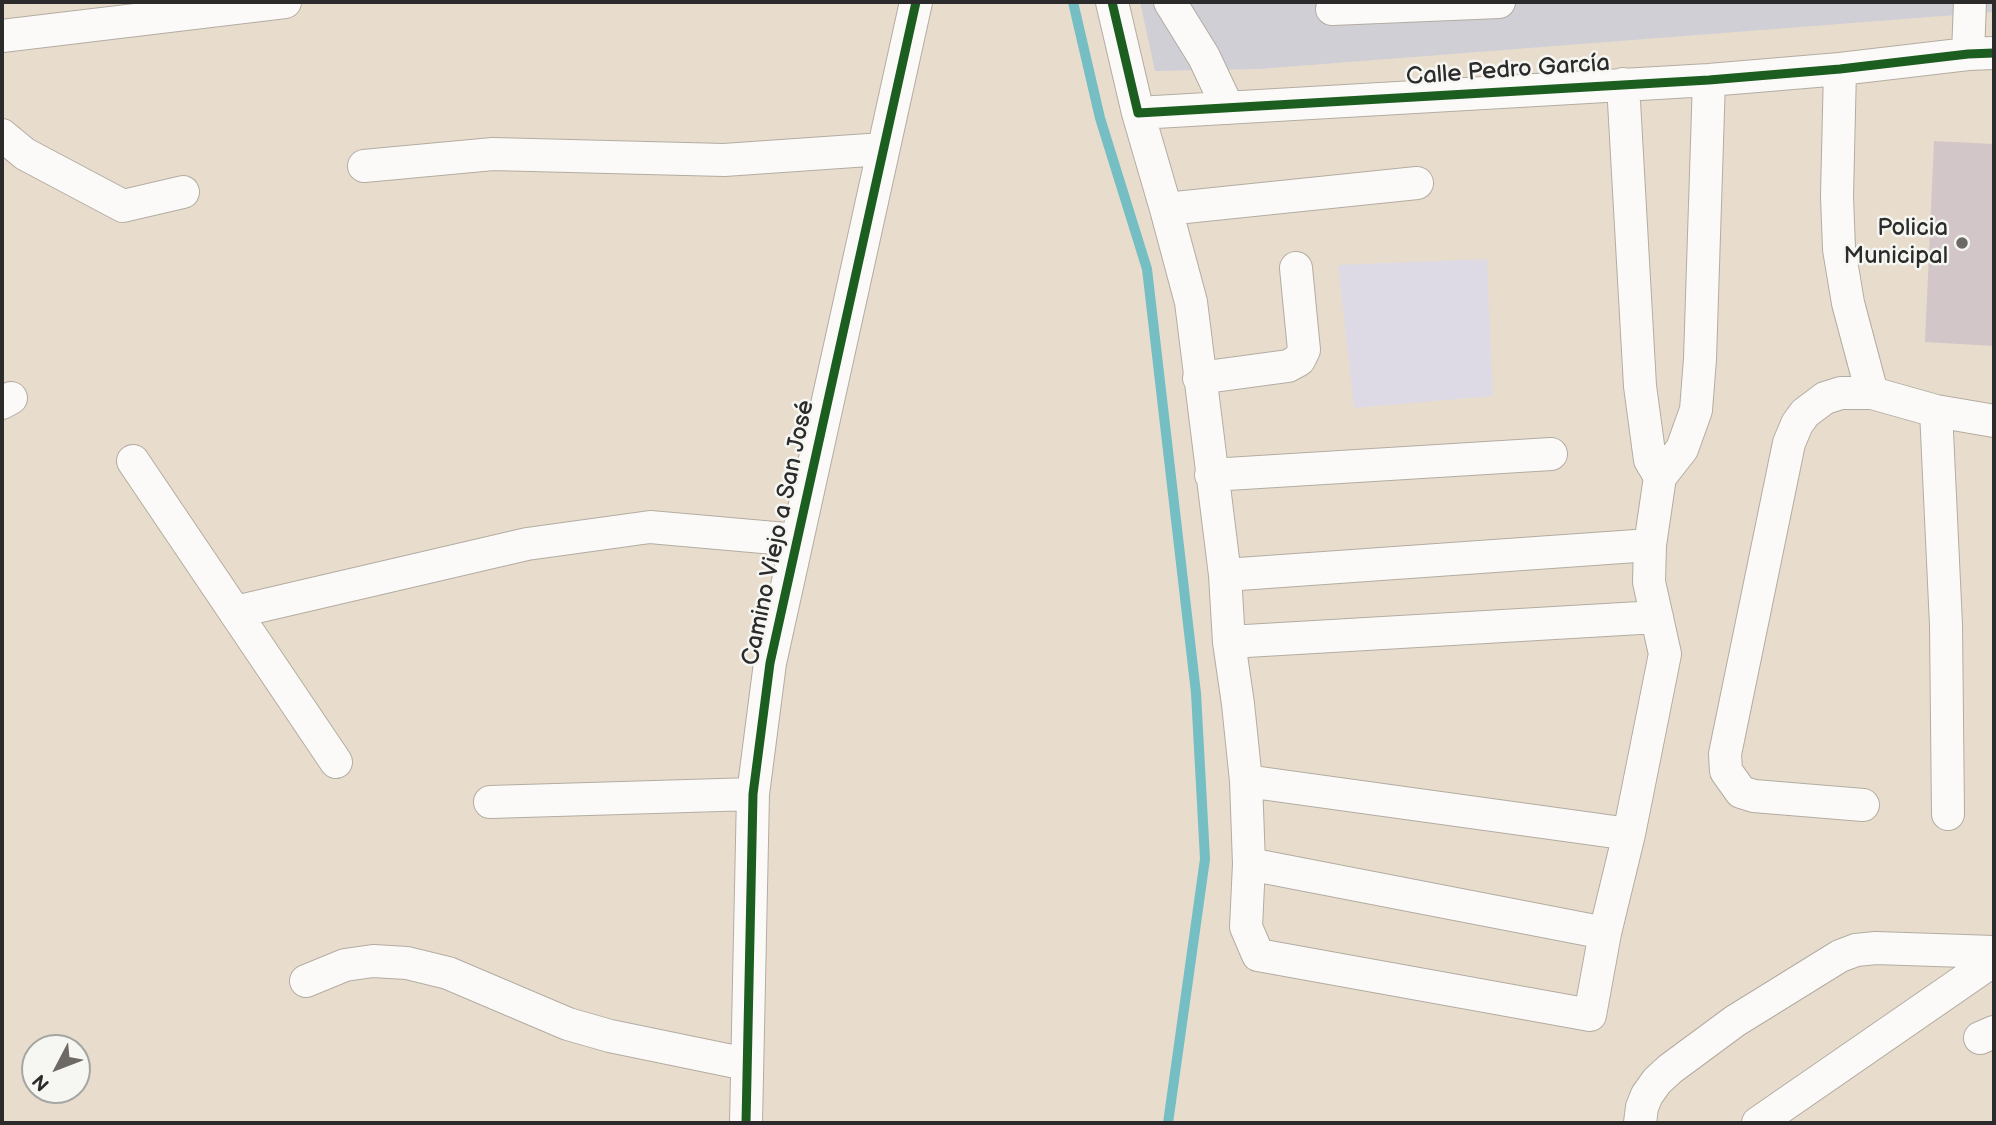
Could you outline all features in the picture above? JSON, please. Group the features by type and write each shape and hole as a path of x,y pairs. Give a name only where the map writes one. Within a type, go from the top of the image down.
{"street":[{"path":"2,36 285,2"},
{"name":"Camino Viejo a San José","path":"746,1123 753,794 769,663 916,2"},
{"path":"1112,2 1138,113 1191,302 1225,575 1229,642 1246,781 1249,864 1246,927 1258,955 1590,1015 1665,654 1649,582 1650,545 1660,477 1682,449 1696,410 1709,80"},
{"path":"1170,2 1204,57 1228,108"},
{"path":"1332,9 1499,2"},
{"path":"1970,2 1981,54"},
{"name":"Calle Pedro García","path":"1138,113 1709,80 1981,54"},
{"path":"1840,69 1837,196 1839,248 1856,338 1872,393"},
{"path":"1623,84 1640,386 1650,460 1660,477"},
{"path":"2,135 25,154 123,206 183,192"},
{"path":"365,166 493,155 724,160 883,149"},
{"path":"1167,209 1417,183"},
{"path":"1199,378 1288,366 1299,360 1304,350 1296,268"},
{"path":"1863,805 1754,796 1741,792 1726,771 1725,754 1789,443 1805,413 1825,398 1841,393 1872,393 1936,411 1994,421"},
{"path":"1936,411 1946,625 1948,814"},
{"path":"1211,475 1551,454"},
{"path":"133,461 335,762"},
{"path":"234,612 527,544 650,527 797,540"},
{"path":"1225,575 1650,545"},
{"path":"1229,642 1657,617"},
{"path":"1246,781 1629,834"},
{"path":"490,802 753,794"},
{"path":"1249,864 1605,933"},
{"path":"1640,1123 1647,1095 1670,1069 1735,1021 1840,956 1856,950 1876,948 1994,952"},
{"path":"1758,1123 1994,960"},
{"path":"306,981 345,965 373,961 407,963 449,973 568,1024 610,1036 746,1064"}],"shaded area":[{"path":"1140,2 1994,2 1994,12 1259,69 1155,71"},
{"path":"1487,259 1493,396 1354,408 1338,265"}],"building":[{"name":"Policia Municipal","path":"1934,141 1994,144 1994,346 1925,342"}],"waterway":[{"path":"1073,2 1100,118 1147,269 1196,693 1205,859 1168,1123"}],"cycle path":[{"path":"746,1123 753,794 770,663 916,2"},
{"path":"1112,2 1138,113 1709,80 1994,53"}],"place":[{"name":"Policia Municipal","path":"1962,243"}]}
